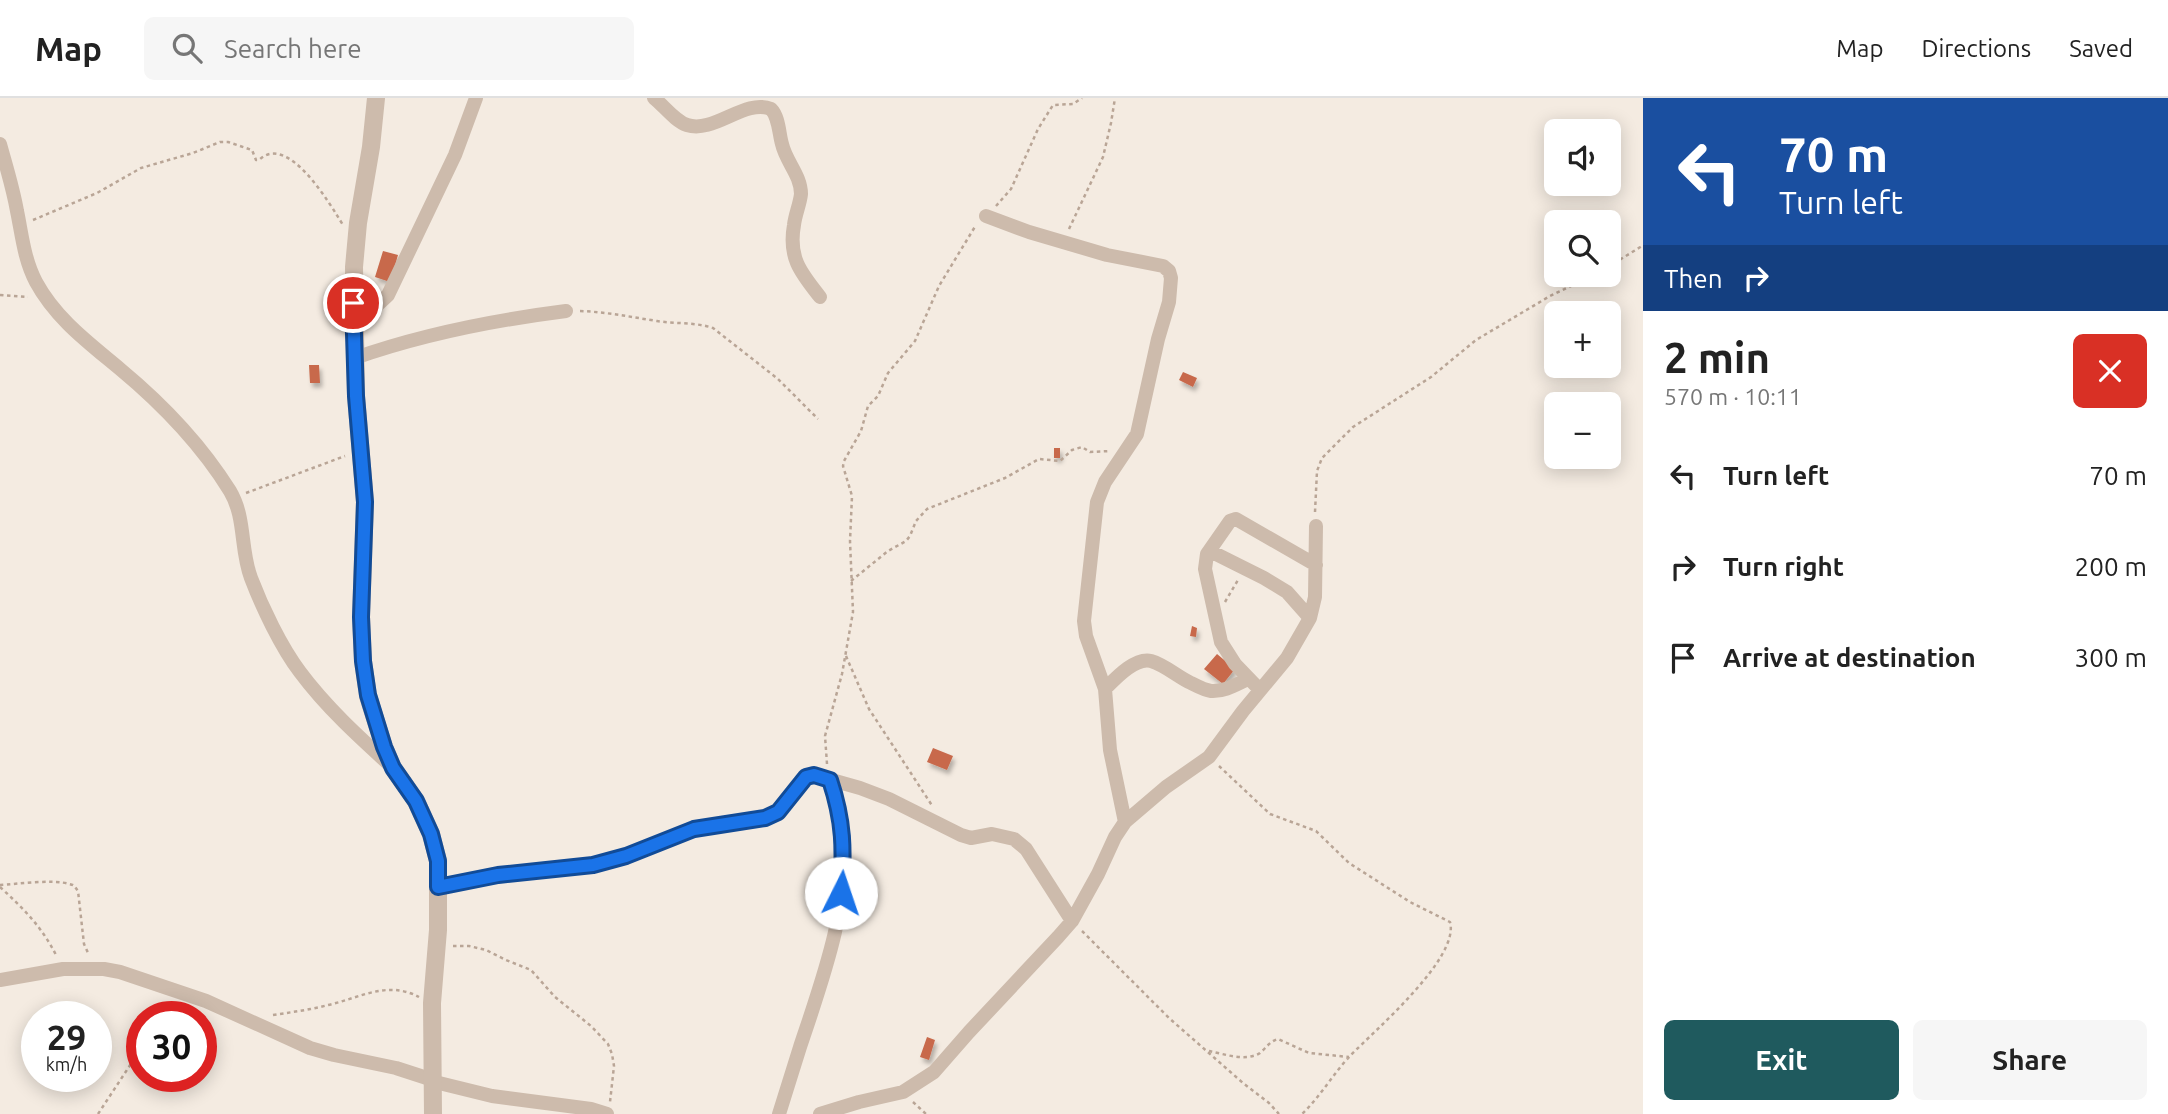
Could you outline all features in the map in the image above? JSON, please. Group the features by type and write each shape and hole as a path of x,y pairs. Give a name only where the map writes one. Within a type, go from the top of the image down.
{"street":[{"path":"376,98 356,246 354,314 365,502 361,617 368,695 393,768"},
{"path":"354,314 374,308 388,295 455,155 476,98"},
{"path":"654,98 681,123 688,126 704,125 735,107 746,104 759,103 769,106 775,113 782,147 796,173 801,195 793,228 794,259 805,279 820,297"},
{"path":"0,144 26,256 37,283 69,326 121,370 190,439 215,470 233,498 242,523 251,577 285,648 299,671 319,695 393,768 416,801 431,834 438,861 432,1003 433,1114"},
{"path":"986,216 1107,255 1163,266 1169,271 1171,278 1169,302 1137,434 1105,482 1097,502 1084,621 1086,636 1105,690 1110,750 1125,822"},
{"path":"355,358 390,345 432,335 566,311"},
{"path":"1260,690 1227,654 1222,642 1205,569 1210,551 1230,521 1236,519 1316,565"},
{"path":"820,1114 903,1092 934,1072 1072,921 1125,822 1166,787 1209,757 1287,658 1310,618 1315,597 1316,526"},
{"path":"1210,551 1287,592 1310,618"},
{"path":"1105,690 1117,677 1146,661 1158,664 1210,691 1223,690 1248,679"},
{"path":"438,887 498,875 593,865 667,841 694,829 765,818 778,812 806,777 814,775 889,799 961,835 971,838 992,834 1014,839 1026,849 1072,921"},
{"path":"779,1114 821,985 838,914 844,864 844,834 830,780"},
{"path":"0,980 64,969 104,969 120,972 180,991 310,1048 334,1055 396,1068 435,1083 480,1094 591,1109 609,1108"}],"path":[{"path":"830,780 825,736 852,625 849,541 852,496 843,466 844,460 861,430 868,406 879,393 884,379 915,341 939,286 974,226 1011,188 1038,129 1053,105 1073,104 1082,98"},
{"path":"1063,241 1103,158 1115,98"},
{"path":"20,226 97,193 141,168 220,142 228,142 251,150 256,160 270,153 294,160 304,170 356,246"},
{"path":"1621,259 1642,246"},
{"path":"1316,526 1314,497 1317,471 1322,458 1353,427 1432,377 1476,340 1569,287"},
{"path":"0,295 46,296"},
{"path":"566,311 606,312 710,327 778,379 818,419"},
{"path":"851,581 888,551 906,541 919,516 943,501 963,497 1039,459 1060,461 1072,450 1083,447 1090,452 1126,450"},
{"path":"233,498 360,451"},
{"path":"1215,620 1245,568"},
{"path":"845,653 869,709 931,802 942,826"},
{"path":"1209,757 1263,809 1281,819 1316,831 1349,863 1410,902 1450,922 1450,938 1438,963 1388,1020 1349,1057 1302,1114"},
{"path":"0,886 60,882 76,887 86,951 104,969"},
{"path":"0,886 48,937 64,969"},
{"path":"1072,921 1169,1018 1279,1114"},
{"path":"436,946 469,946 486,950 531,970 555,997 591,1026 608,1044 614,1066 609,1108"},
{"path":"249,1019 330,1005 372,990 402,990 432,1003"},
{"path":"1206,1050 1251,1057 1278,1039 1309,1053 1349,1057"},
{"path":"98,1114 126,1071"},
{"path":"903,1092 926,1114"}],"building":[{"path":"383,251 398,255 390,282 375,277"},
{"path":"309,365 319,365 320,383 310,383"},
{"path":"1183,372 1197,378 1193,387 1179,380"},
{"path":"1054,448 1060,448 1060,458 1054,458"},
{"path":"1192,626 1197,628 1196,637 1190,636"},
{"path":"1217,654 1235,669 1223,684 1204,669"},
{"path":"933,748 953,756 947,770 927,762"},
{"path":"927,1037 935,1040 929,1060 920,1057"}],"route":[{"path":"353,303 356,396 365,502 361,617 363,661 368,695 384,747 399,779 416,801 431,834 438,861 438,887 498,875 593,865 626,856 694,829 765,818 778,812 806,777 814,775 830,780 838,803 844,834 841,893"}]}
